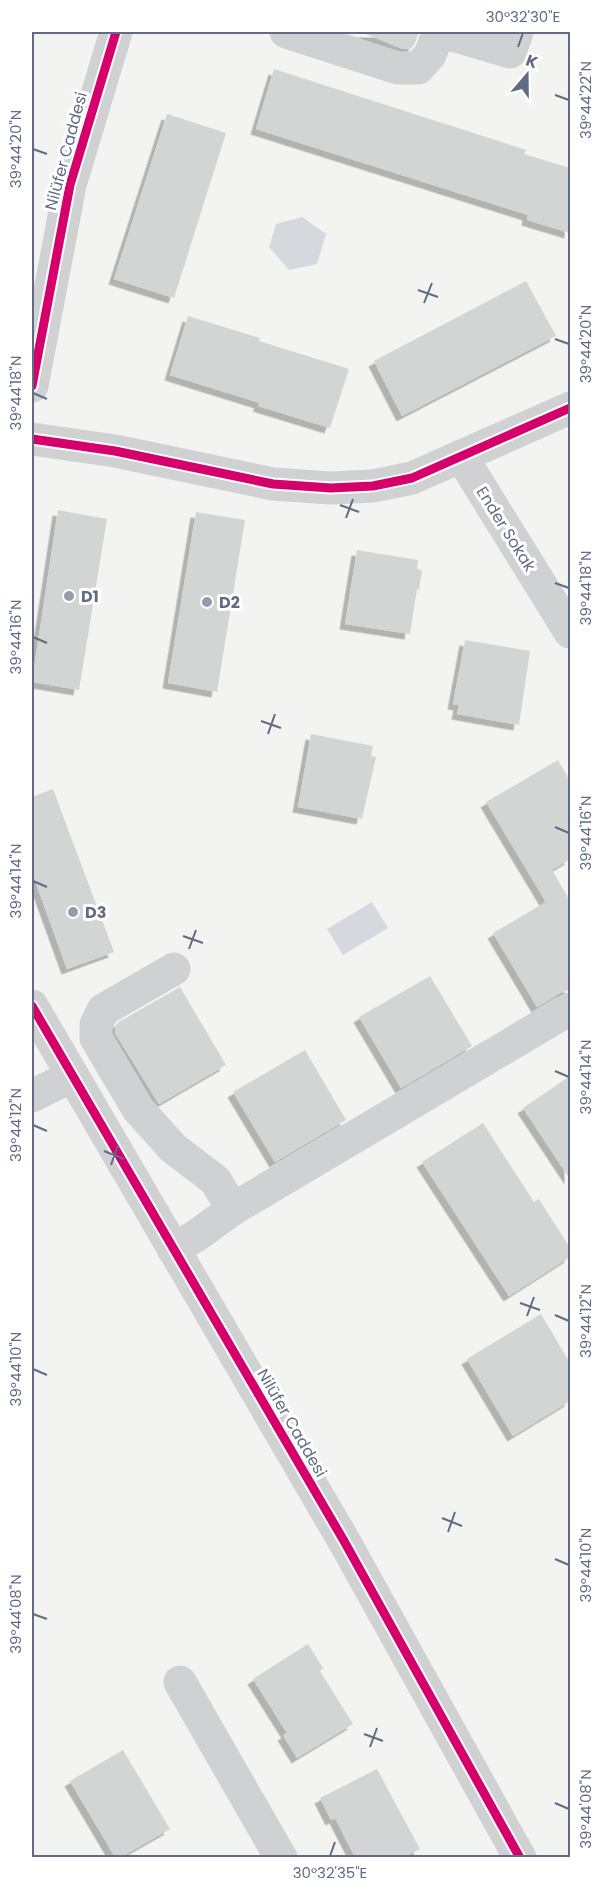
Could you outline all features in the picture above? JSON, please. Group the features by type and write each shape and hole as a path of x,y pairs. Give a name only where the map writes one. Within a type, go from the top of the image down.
{"street":[{"name":"Nilüfer Caddesi","path":"32,386 70,185 116,32"},
{"path":"286,32 398,68 418,68 430,55 437,36 452,35 510,52 517,32"},
{"path":"32,439 115,452 273,484 331,488 374,486 411,478 570,408"},
{"name":"Ender Sokak","path":"461,456 570,632"},
{"path":"174,969 103,1010 96,1025 96,1038 138,1109 173,1148 215,1180 233,1209"},
{"name":"Nilüfer Caddesi","path":"32,1006 344,1541 520,1857"},
{"path":"173,1249 196,1236 233,1209 570,1009"},
{"path":"32,1096 72,1076"},
{"path":"180,1683 281,1857"}],"shaded area":[{"path":"302,217 326,234 317,264 289,270 269,247 276,224"},
{"path":"372,902 388,928 343,955 327,929"}],"building":[{"path":"361,32 419,32 414,45 410,49 403,49"},
{"path":"274,69 526,150 524,154 570,168 570,233 527,220 528,215 256,129"},
{"path":"167,114 226,133 174,298 114,279"},
{"path":"526,281 556,336 402,416 374,361"},
{"path":"188,316 349,369 330,428 170,375"},
{"name":"D1","path":"58,510 107,519 79,690 32,682"},
{"name":"D2","path":"196,512 245,520 217,692 168,683"},
{"path":"357,550 418,560 417,569 422,570 410,634 345,624"},
{"path":"465,640 530,651 519,725 457,714 459,705 453,704"},
{"path":"311,734 373,746 371,756 376,757 362,819 298,807"},
{"path":"558,760 570,781 570,859 552,870 570,901 570,990 560,993 537,1007 493,933 546,902 486,802"},
{"name":"D3","path":"53,789 114,952 67,969 32,872 32,797"},
{"path":"430,976 472,1046 401,1088 359,1017"},
{"path":"180,987 226,1065 159,1104 115,1033 115,1029 117,1023"},
{"path":"305,1050 346,1120 275,1162 233,1092"},
{"path":"570,1076 570,1179 523,1108"},
{"path":"483,1123 534,1202 539,1199 570,1248 570,1257 509,1296 422,1162"},
{"path":"541,1314 570,1363 570,1401 513,1436 467,1359"},
{"path":"308,1644 323,1668 320,1671 353,1724 297,1758 283,1735 287,1733 253,1679"},
{"path":"123,1750 170,1829 121,1857 115,1857 70,1781"},
{"path":"377,1769 420,1849 404,1857 355,1857 335,1818 331,1820 320,1798"}],"cycle path":[{"path":"32,386 70,185 116,32"},
{"path":"32,439 115,451 273,484 331,488 373,486 412,478 570,408"},
{"path":"32,1006 344,1541 520,1858"}],"place":[{"name":"D1","path":"69,596"},
{"name":"D2","path":"207,602"},
{"name":"D3","path":"73,912"}]}
